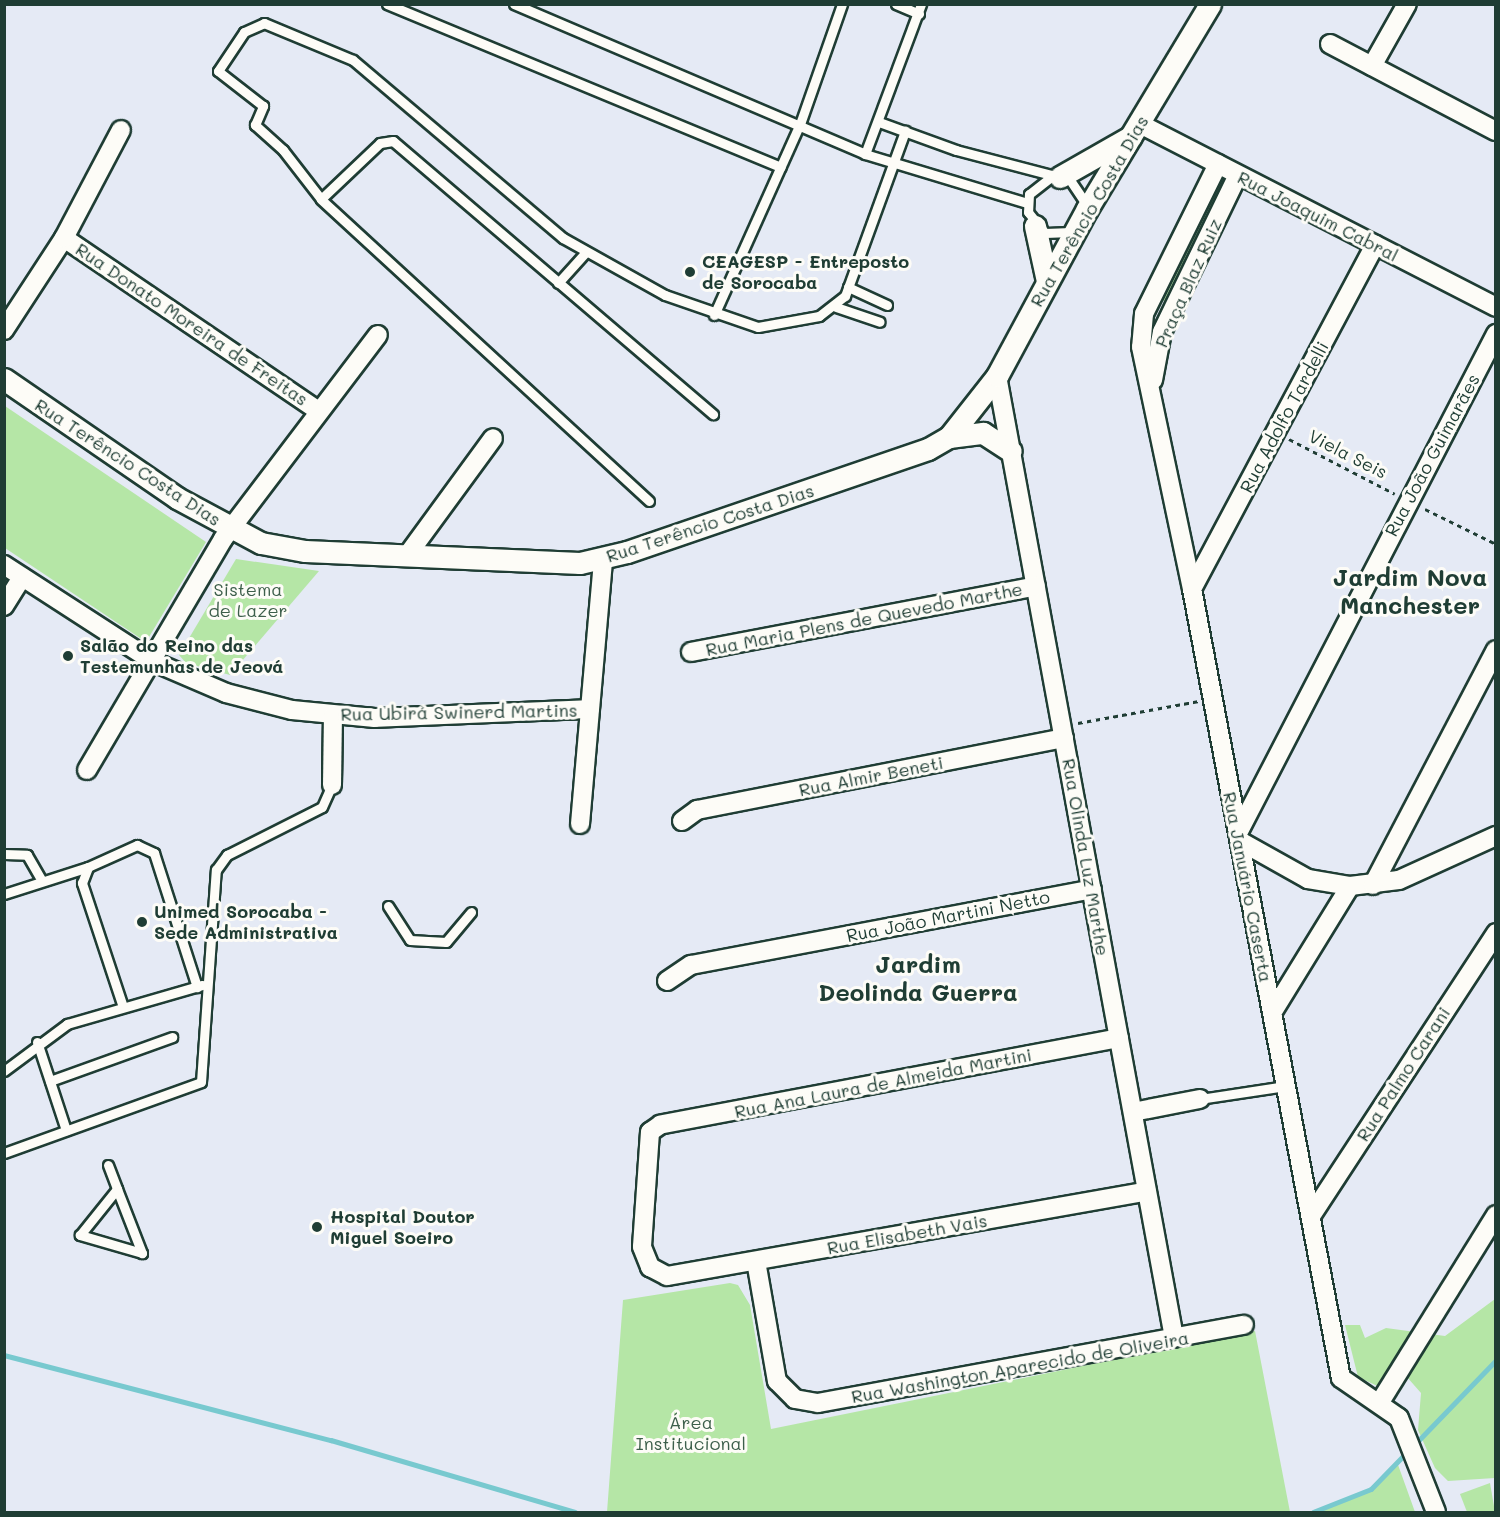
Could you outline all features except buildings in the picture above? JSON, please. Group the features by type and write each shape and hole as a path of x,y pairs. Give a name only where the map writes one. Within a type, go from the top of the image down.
{"street":[{"name":"Rua Terêncio Costa Dias","path":"4,379 230,529 279,547 406,557 603,559 928,449 949,437 997,376 1087,210 1210,4"},
{"path":"1372,66 1407,4"},
{"path":"1330,44 1496,131"},
{"path":"4,330 64,238 121,130"},
{"name":"Rua Joaquim Cabral","path":"1136,130 1218,164 1495,307"},
{"path":"1056,177 1136,130"},
{"name":"Praça Blaz Ruiz","path":"1152,396 1141,347 1144,314 1218,164"},
{"name":"Praça Blaz Ruiz","path":"1152,396 1162,332 1238,175"},
{"path":"1035,226 1047,281"},
{"name":"Rua Donato Moreira de Freitas","path":"64,238 319,411"},
{"name":"Rua Adolfo Tardelli","path":"1192,589 1375,245"},
{"name":"Rua João Guimarães","path":"1239,837 1408,500 1496,334"},
{"path":"87,770 154,662 230,529 378,335"},
{"name":"Rua Olinda Luz Marthe","path":"997,376 1174,1338"},
{"name":"Rua Januário Caserta","path":"1152,396 1192,589 1341,1378 1380,1402"},
{"path":"949,437 983,433 1011,451"},
{"path":"406,557 493,438"},
{"path":"580,824 603,559"},
{"name":"Rua Ubirá Swinerd Martins","path":"4,565 154,662 226,693 333,716 591,709"},
{"path":"4,606 22,577"},
{"name":"Rua Maria Plens de Quevedo Marthe","path":"692,652 1036,586"},
{"path":"1373,885 1496,651"},
{"path":"332,785 333,716"},
{"name":"Rua Almir Beneti","path":"681,820 697,810 1063,732"},
{"path":"1239,837 1308,879 1350,886 1373,885 1408,876 1496,836"},
{"path":"1272,1013 1350,886"},
{"name":"Rua João Martini Netto","path":"667,981 691,965 1092,889"},
{"name":"Rua Palmo Carani","path":"1311,1216 1496,933"},
{"name":"Rua Ana Laura de Almeida Martini","path":"667,1276 650,1267 642,1247 650,1132 660,1125 1119,1038"},
{"path":"1132,1112 1200,1100"},
{"name":"Rua Elisabeth Vais","path":"667,1276 1147,1191"},
{"path":"1436,1512 1404,1430 1380,1402 1496,1215"},
{"name":"Rua Washington Aparecido de Oliveira","path":"756,1261 777,1381 795,1399 818,1404 1244,1325"}],"lane":[{"path":"387,4 781,167"},
{"path":"514,4 800,124 865,154 894,165 1027,203"},
{"path":"714,315 800,124 842,4"},
{"path":"865,154 920,9 896,4"},
{"path":"649,501 321,199 283,150 255,125 263,106 218,71 253,25 284,30 353,60 530,213 586,252 714,315 774,327 836,307 880,322"},
{"path":"879,122 1056,177 1080,189 1087,210"},
{"path":"836,307 848,287 905,131"},
{"path":"321,199 380,143 393,141 713,414"},
{"path":"1056,177 1034,186 1027,203 1035,226 1055,235 1076,230"},
{"path":"558,283 586,252"},
{"path":"848,287 887,305"},
{"path":"4,1153 201,1082 216,870 227,855 322,807 332,785"},
{"path":"4,894 88,867 137,845 154,853 197,987"},
{"path":"4,854 27,855 42,881"},
{"path":"88,867 82,883 123,1007"},
{"path":"388,906 410,940 446,942 471,912"},
{"path":"4,1071 37,1042 66,1024 207,984"},
{"path":"50,1081 172,1036"},
{"path":"37,1042 66,1130"},
{"path":"1200,1100 1286,1086"},
{"path":"4,1158 15,1150"},
{"path":"108,1166 142,1252 80,1235 117,1189"}],"path":[{"name":"Viela Seis","path":"1277,432 1496,544"},
{"path":"1063,732 1213,699"}],"green space":[{"path":"1220,176 1227,179 1168,300 1162,301"},
{"path":"5,406 206,542 146,642 5,548"},
{"name":"Sistema de Lazer","path":"236,559 319,571 230,675 186,663 179,655"},
{"name":"Área Institucional","path":"730,1283 738,1285 750,1305 771,1429 1255,1331 1290,1512 607,1512 623,1300"},
{"path":"1495,1299 1495,1478 1448,1481 1435,1468 1418,1430 1421,1393 1399,1368 1384,1389 1358,1377 1345,1325 1360,1325 1365,1338 1386,1328 1445,1336"},
{"path":"1397,1462 1415,1512 1313,1512 1371,1489"},
{"path":"1490,1483 1495,1512 1467,1512 1460,1494"}],"waterway":[{"path":"4,1355 331,1440 575,1512"},
{"path":"1415,1444 1496,1360"},
{"path":"1313,1512 1371,1489 1407,1452"}],"place":[{"name":"CEAGESP - Entreposto de Sorocaba","path":"690,272"},
{"name":"Salão do Reino das Testemunhas de Jeová","path":"68,656"},
{"name":"Unimed Sorocaba - Sede Administrativa","path":"142,922"},
{"name":"Hospital Doutor Miguel Soeiro","path":"317,1227"}],"district":[{"name":"Jardim Nova Manchester","path":"1410,591"},
{"name":"Jardim Deolinda Guerra","path":"918,978"}]}
